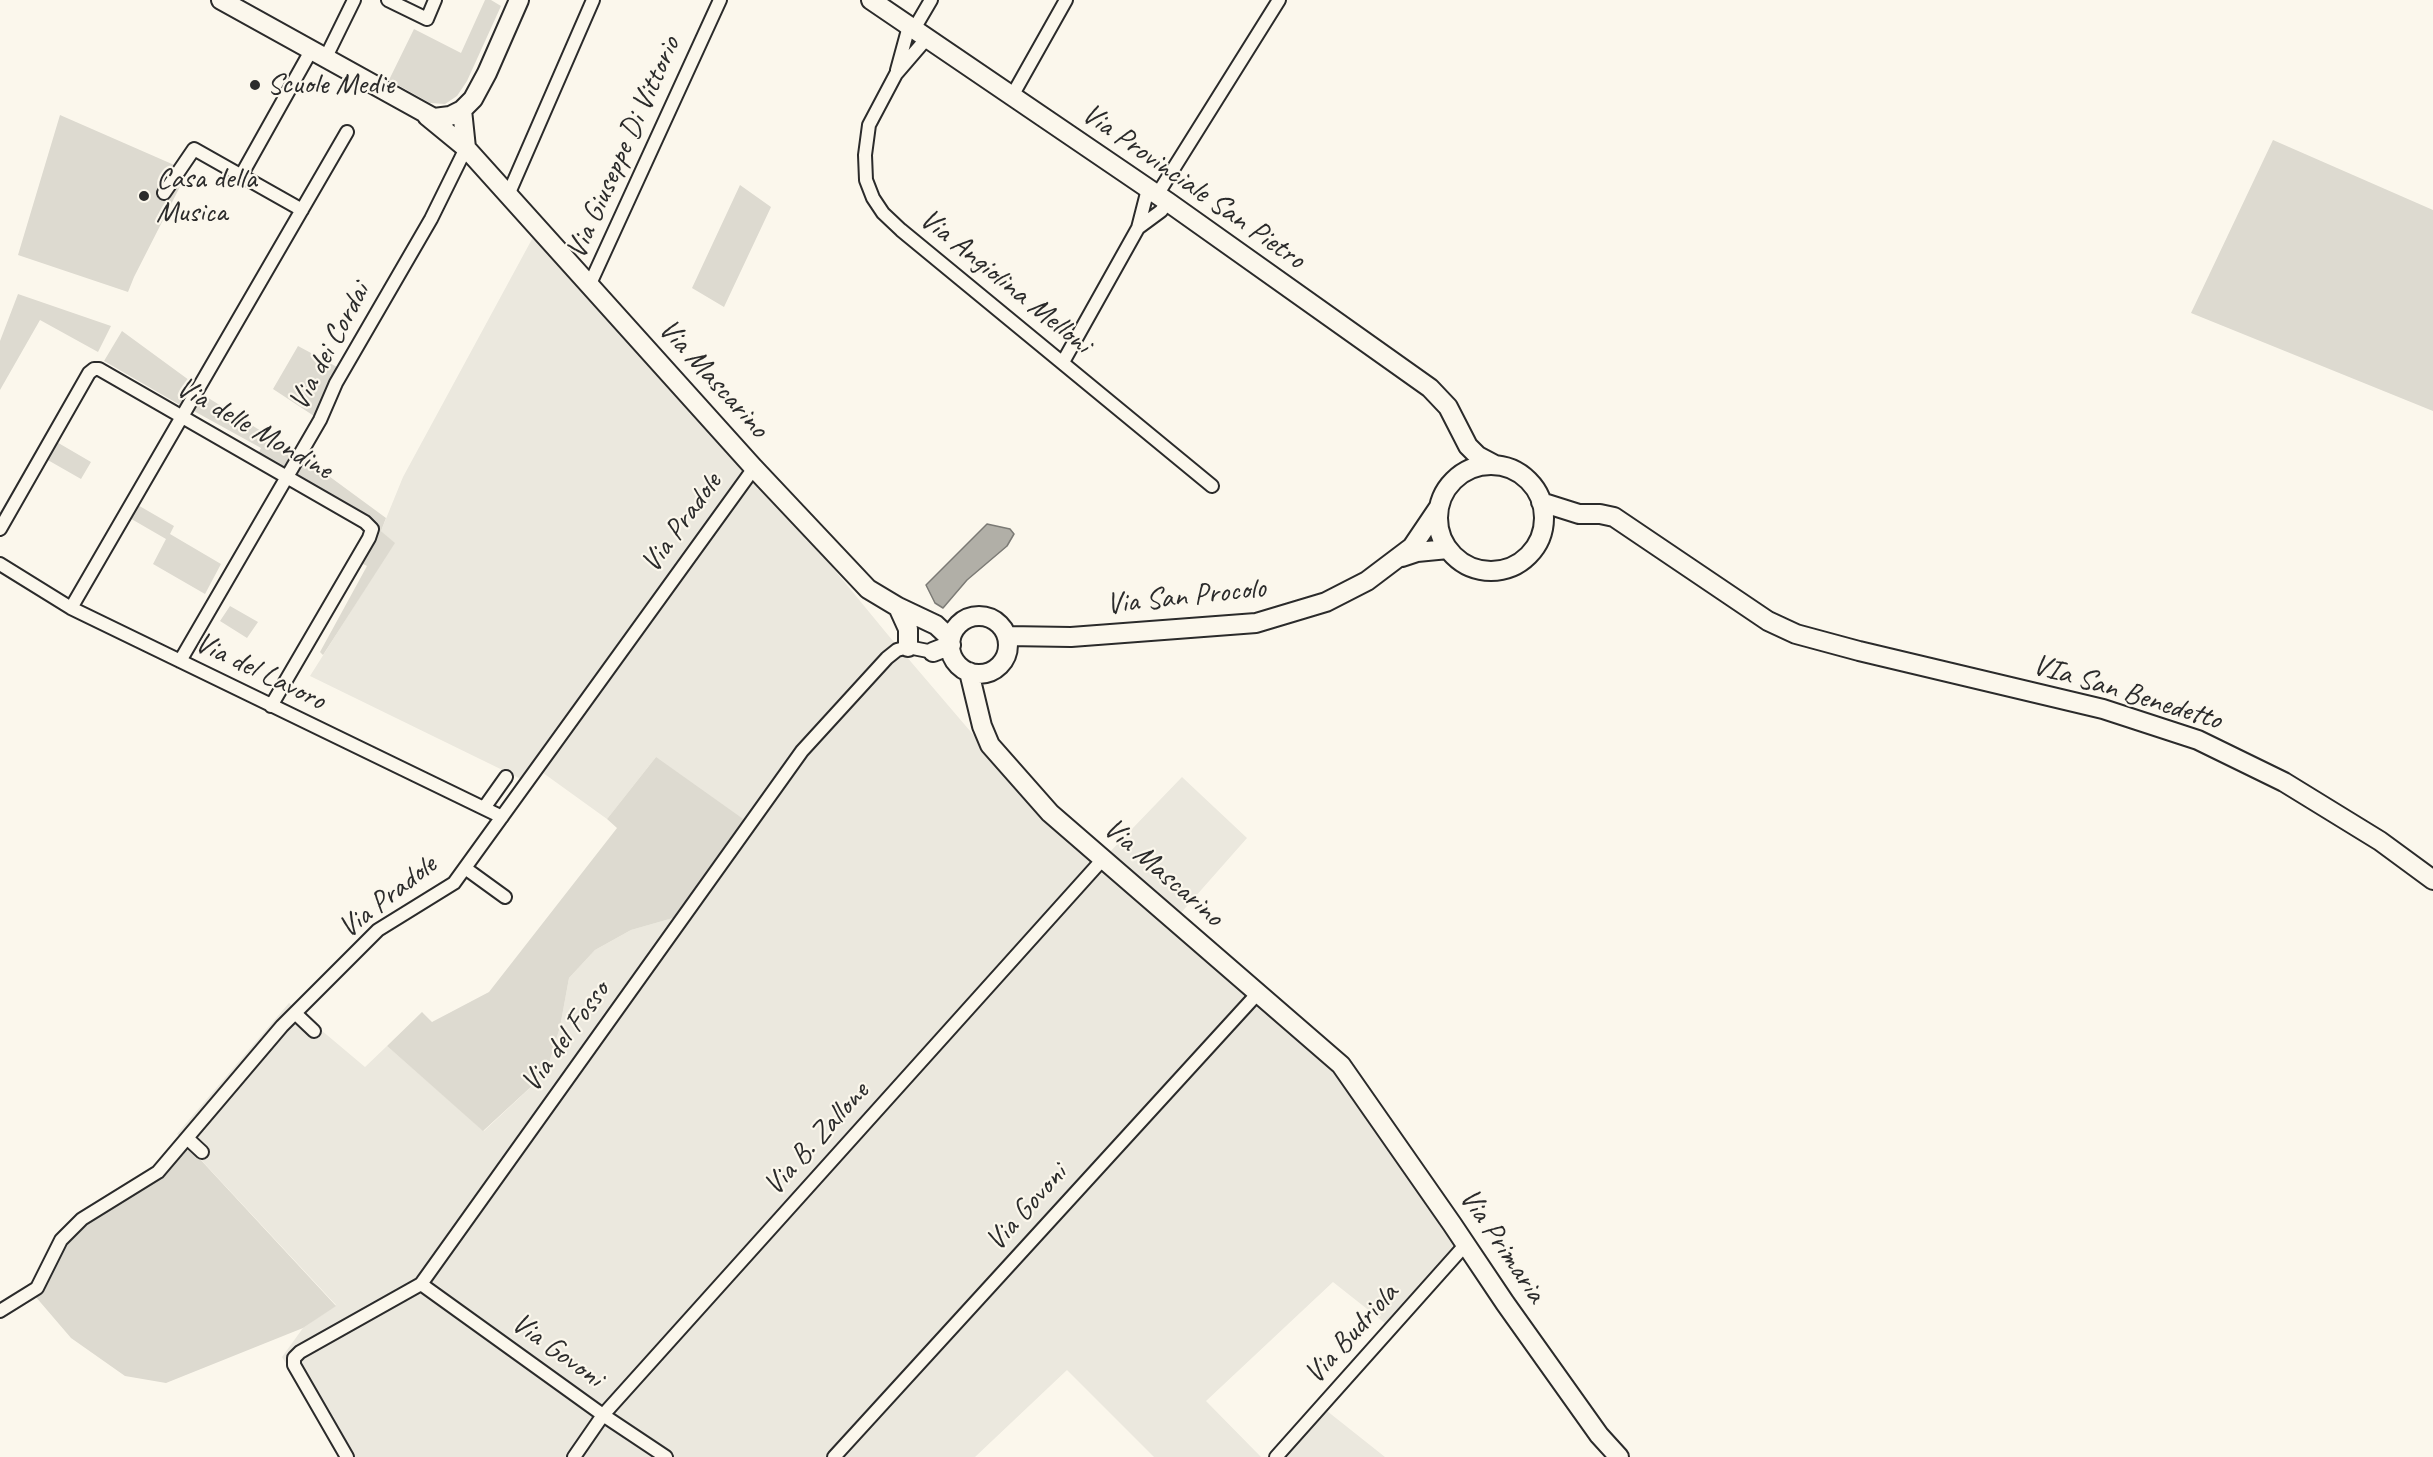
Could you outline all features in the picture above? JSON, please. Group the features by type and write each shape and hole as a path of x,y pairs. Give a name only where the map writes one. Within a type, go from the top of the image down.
{"main road":[{"name":"Via Mascarino","path":"221,0 319,53 427,116 466,148 754,468 868,589 898,607 936,625 953,642"},
{"path":"427,116 440,118 462,110 473,99 519,0"},
{"name":"Via Provinciale San Pietro","path":"871,0 1158,195 1430,388 1448,407 1458,423 1463,438"},
{"path":"462,110 466,148"},
{"path":"1439,507 1438,525 1448,549 1463,563 1474,568 1498,570 1511,567 1525,558 1535,547 1542,533 1544,512 1530,482 1519,473 1495,465 1478,456 1463,438"},
{"path":"1458,476 1463,438"},
{"path":"1402,557 1412,547 1439,507 1449,485 1458,476 1473,468 1495,465"},
{"path":"1541,502 1580,514"},
{"path":"1542,533 1580,514"},
{"name":"VIa San Benedetto","path":"1580,514 1600,514 1614,518 1777,625 1796,634 2103,709 2198,740 2284,782 2380,841 2433,880"},
{"path":"1402,557 1417,552 1448,549"},
{"name":"Via San Procolo","path":"1007,643 1071,636 1256,623 1326,602 1367,581 1402,557"},
{"path":"898,607 908,629 908,647"},
{"path":"933,652 953,642 972,618 989,618 1003,629 1007,643 1000,666 976,673 960,667 953,642"},
{"name":"Via Mascarino","path":"976,673 976,703 990,745 1013,774 1050,813 1341,1065"},
{"name":"Via Primaria","path":"1341,1065 1579,1407 1619,1457"}],"street":[{"path":"242,174 354,0"},
{"path":"388,0 426,19 435,0"},
{"path":"508,195 592,0"},
{"name":"Via Giuseppe Di Vittorio","path":"589,286 720,0"},
{"path":"917,31 931,0"},
{"path":"1012,96 1066,0"},
{"path":"1063,362 1138,228 1280,0"},
{"name":"Via Angiolina Melloni","path":"896,74 917,31"},
{"name":"Via Angiolina Melloni","path":"917,31 869,125 866,142 866,180 873,198 883,213 901,230 1212,486"},
{"path":"71,608 347,132"},
{"name":"Via dei Cordai","path":"180,661 320,420 337,382 431,219 466,148"},
{"path":"164,193 194,149 242,174 302,210"},
{"path":"1138,228 1161,211 1158,195"},
{"name":"Via delle Mondine","path":"0,529 89,373 94,369 99,369 365,522 372,530 271,706"},
{"name":"Via Pradole","path":"0,1311 37,1288 61,1240 82,1219 158,1172 295,1012 378,930 453,883 754,468"},
{"name":"Via del Lavoro","path":"0,564 71,608 502,817"},
{"path":"908,647 933,652"},
{"name":"Via del Fosso","path":"347,1457 294,1365 294,1358 300,1352 421,1284 802,751 886,658 897,650 908,647"},
{"path":"484,808 506,777"},
{"name":"Via B. Zallone","path":"574,1457 603,1415 1103,859"},
{"path":"465,868 505,897"},
{"name":"Via Govoni","path":"834,1457 1258,993"},
{"path":"295,1012 314,1031"},
{"path":"187,1138 202,1152"},
{"name":"Via Budriola","path":"1276,1457 1466,1244"},
{"name":"Via Govoni","path":"421,1284 603,1415 666,1457"}],"shaded area":[{"path":"485,0 491,0 501,6 467,81 457,96 445,104 430,103 389,80 414,29 461,53"},
{"path":"60,115 188,171 128,292 18,255"},
{"path":"2273,140 2433,210 2433,411 2191,313"},
{"path":"740,185 771,207 724,307 692,288"},
{"path":"538,228 768,489 888,635 1006,773 1104,858 1182,777 1247,838 1172,923 1345,1072 1472,1243 1395,1331 1333,1282 1206,1401 1261,1457 1154,1457 1067,1370 975,1457 342,1457 282,1357 303,1328 336,1305 177,1134 289,1003 365,1067 387,1046 484,1131 546,1073 560,1027 569,978 595,950 631,930 680,916 656,757 607,819 539,770 525,781 310,676 394,543 381,531 403,477"},
{"path":"18,294 111,326 98,352 40,320 0,390 0,341"},
{"path":"122,331 193,383 180,405 104,361"},
{"path":"298,346 337,367 314,416 273,389"},
{"path":"202,394 293,451 282,470 257,456 261,448 192,410"},
{"path":"55,441 91,462 81,479 46,459"},
{"path":"307,460 386,518 381,531 395,543 323,655 320,652 367,566 361,563 375,532 295,477"},
{"path":"136,504 174,526 170,534 221,564 205,594 153,564 166,539 128,517"},
{"path":"987,524 1010,529 1014,534 1007,546 967,580 943,608 935,603 926,585"},
{"path":"230,606 258,622 247,638 220,621"},
{"path":"656,757 746,821 680,916 631,930 595,950 569,978 560,1027 546,1073 483,1131 387,1046 422,1012 432,1022 489,992 617,828 607,819"},
{"path":"186,1144 336,1306 303,1328 166,1383 125,1376 71,1338 35,1296 65,1244 86,1222"},
{"path":"1322,1407 1385,1457 1275,1457"}],"place":[{"name":"Scuole Medie","path":"255,85"},
{"name":"Casa della Musica","path":"144,196"}]}
